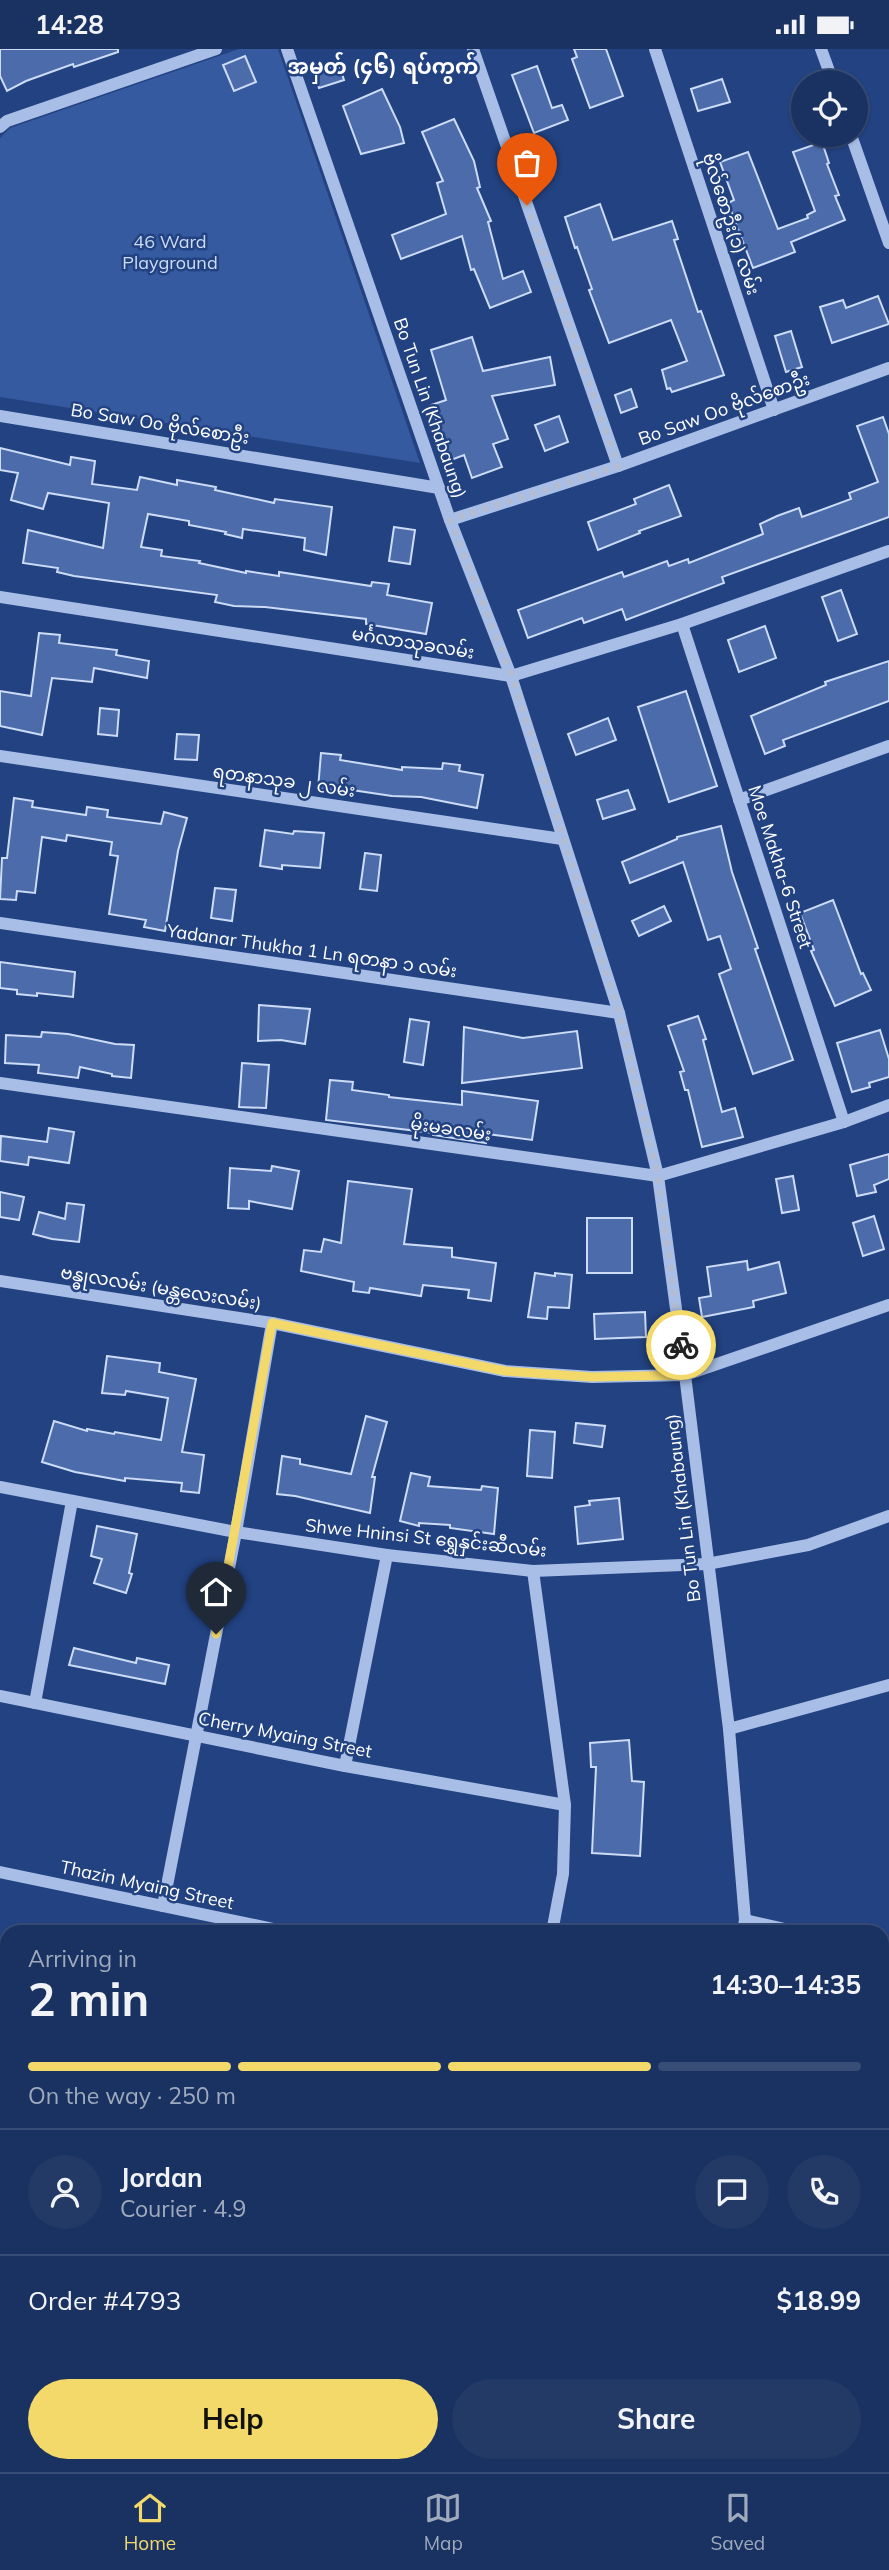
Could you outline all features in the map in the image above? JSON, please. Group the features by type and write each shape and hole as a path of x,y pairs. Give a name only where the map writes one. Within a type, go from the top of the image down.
{"street":[{"path":"0,127 8,121 216,49"},
{"name":"Bo Tun Lin (Khabaung)","path":"287,49 450,520 512,676 619,1013 658,1176 729,1729 744,1925"},
{"path":"473,49 618,466"},
{"name":"ဗိုလ်စောဦး(၁) လမ်း","path":"655,49 774,409"},
{"path":"821,49 829,70"},
{"path":"855,147 889,243"},
{"name":"Bo Saw Oo ဗိုလ်စောဦး","path":"450,520 618,466 889,368"},
{"name":"Bo Saw Oo ဗိုလ်စောဦး","path":"0,416 439,488"},
{"name":"မင်္ဂလာသုခလမ်း","path":"0,597 512,676 682,624 889,551"},
{"name":"Moe Makha-6 Street","path":"682,624 844,1122"},
{"path":"739,800 889,746"},
{"name":"ရတနာသုခ ၂ လမ်း","path":"0,756 562,839"},
{"name":"Yadanar Thukha 1 Ln ရတနာ ၁ လမ်း","path":"0,923 619,1013"},
{"name":"မိုးမခလမ်း","path":"0,1083 658,1176 844,1122 889,1105"},
{"name":"ဗန္ဓုလလမ်း (မန္တလေးလမ်း)","path":"0,1281 272,1323 505,1371 592,1377 685,1375 889,1305"},
{"path":"163,1906 236,1532 272,1323"},
{"name":"Shwe Hninsi St ရွှေနှင်းဆီလမ်း","path":"0,1487 236,1532 387,1555 533,1571 707,1564 808,1545 889,1516"},
{"path":"35,1703 72,1501"},
{"path":"345,1766 387,1555"},
{"path":"533,1571 565,1805 563,1874 553,1925"},
{"path":"729,1729 889,1685"},
{"name":"Cherry Myaing Street","path":"0,1696 345,1766 565,1805"},
{"name":"Thazin Myaing Street","path":"1,1876 254,1925"}],"green space":[{"name":"46 Ward Playground","path":"239,49 278,49 420,463 0,397 0,138 10,128"}],"building":[{"path":"0,49 118,49 118,52 74,67 73,64 7,91 0,76"},
{"path":"574,49 606,49 623,96 590,108 572,59 577,57"},
{"path":"245,56 256,82 234,91 223,65"},
{"path":"339,64 344,80 319,88 314,72"},
{"path":"537,66 552,108 562,105 568,120 534,133 512,75"},
{"path":"722,79 730,102 698,111 691,89"},
{"path":"382,89 400,127 404,143 361,154 343,106"},
{"path":"454,119 474,161 480,187 477,188 491,221 488,222 503,279 523,271 531,292 490,308 474,269 471,270 462,236 401,259 392,235 446,214 437,183 443,181 422,132"},
{"path":"808,147 824,147 839,195 835,196 845,220 791,242 795,252 753,268 728,203 734,200 720,162 748,152 778,229 808,218 807,215 815,211 793,152"},
{"path":"600,204 613,240 672,221 678,239 674,240 698,312 701,311 724,375 672,392 670,388 667,389 662,370 687,361 671,320 609,343 565,217"},
{"path":"878,296 889,324 832,343 820,307 843,300 846,308"},
{"path":"791,331 802,367 786,372 775,336"},
{"path":"472,337 483,371 550,357 555,385 492,396 508,439 493,444 502,467 472,478 464,455 451,460 431,405 446,400 431,350"},
{"path":"631,389 637,407 621,413 615,395"},
{"path":"559,416 568,442 545,451 535,425"},
{"path":"883,417 889,434 889,517 722,577 724,583 626,620 622,609 584,623 582,618 528,638 518,610 622,572 624,577 667,561 669,566 688,559 689,563 763,534 760,524 777,516 799,508 802,517 851,499 849,493 878,482 857,426"},
{"path":"0,448 70,465 71,457 95,461 92,484 137,490 140,477 177,485 177,480 216,487 215,490 274,503 275,499 332,507 326,555 304,550 305,538 243,529 242,538 189,525 189,521 148,514 141,547 162,550 161,556 200,561 199,563 246,573 279,576 279,572 371,586 372,582 389,584 387,595 432,603 426,634 366,624 366,619 234,606 215,602 217,595 74,576 57,572 58,568 23,563 28,530 103,548 109,503 48,493 43,509 11,500 18,473 0,470"},
{"path":"669,485 681,516 598,550 588,522 636,504 634,499"},
{"path":"394,527 415,530 410,564 389,561"},
{"path":"841,590 857,634 838,641 822,597"},
{"path":"765,626 776,658 739,672 728,640"},
{"path":"39,633 60,635 59,643 117,650 116,655 149,661 147,678 94,668 92,682 52,678 42,735 0,726 0,691 31,696"},
{"path":"889,661 889,701 783,740 785,746 765,754 751,716 826,685 825,682"},
{"path":"686,691 717,786 669,802 638,707"},
{"path":"100,708 119,710 117,736 98,734"},
{"path":"608,718 616,740 576,755 568,734"},
{"path":"177,734 199,735 197,760 175,759"},
{"path":"321,753 341,755 340,760 402,770 402,767 442,769 443,763 460,765 459,771 483,775 477,808 421,797 392,796 338,788 338,791 318,789"},
{"path":"628,790 635,809 603,819 597,800"},
{"path":"14,798 33,801 32,807 86,815 87,807 108,810 107,817 161,824 164,812 187,818 178,851 165,931 144,927 146,920 109,914 118,856 110,855 112,842 67,835 66,841 42,837 35,893 17,891 16,900 0,899 2,858 7,858"},
{"path":"721,826 732,872 758,948 755,949 793,1060 753,1074 719,974 731,969 720,936 708,940 683,862 630,883 622,862 677,837"},
{"path":"265,830 293,834 294,831 324,833 320,868 282,865 282,869 260,866"},
{"path":"365,853 381,855 377,891 360,889"},
{"path":"215,888 236,890 232,921 211,918"},
{"path":"833,900 861,974 863,973 871,990 835,1006 811,951 814,950 800,913"},
{"path":"664,906 671,921 639,936 632,921"},
{"path":"0,962 75,972 73,997 17,994 17,990 0,988"},
{"path":"259,1005 310,1009 305,1044 281,1040 258,1041"},
{"path":"698,1016 706,1039 703,1040 722,1112 735,1108 743,1137 702,1147 688,1090 685,1090 680,1072 684,1071 668,1026"},
{"path":"410,1019 429,1022 423,1065 404,1062"},
{"path":"464,1027 523,1038 577,1031 582,1068 462,1083"},
{"path":"880,1030 889,1059 889,1077 869,1083 870,1087 852,1092 837,1043"},
{"path":"42,1032 134,1045 131,1078 80,1067 78,1078 38,1073 39,1065 5,1063 6,1035 41,1037"},
{"path":"242,1063 269,1065 266,1108 239,1107"},
{"path":"330,1080 353,1082 352,1090 462,1105 462,1091 538,1101 532,1140 487,1134 486,1143 433,1133 326,1120"},
{"path":"49,1128 74,1132 69,1163 29,1157 28,1165 0,1161 1,1136 47,1142"},
{"path":"889,1154 889,1179 874,1185 876,1192 857,1196 850,1165"},
{"path":"272,1166 299,1171 292,1209 249,1201 249,1209 228,1208 230,1168 271,1171"},
{"path":"793,1176 799,1210 782,1213 776,1179"},
{"path":"348,1181 412,1189 404,1244 452,1248 452,1257 496,1263 491,1301 468,1298 469,1290 423,1285 421,1296 370,1288 369,1293 353,1291 354,1282 301,1271 304,1250 321,1252 324,1239 341,1243"},
{"path":"0,1192 24,1197 19,1220 0,1217"},
{"path":"67,1203 84,1205 79,1242 33,1234 39,1212 65,1219"},
{"path":"874,1216 884,1249 863,1256 853,1223"},
{"path":"587,1218 632,1218 632,1273 587,1273"},
{"path":"747,1261 748,1270 779,1262 786,1293 753,1301 754,1307 702,1317 699,1298 711,1296 707,1267"},
{"path":"535,1273 572,1275 569,1308 548,1307 547,1319 528,1317"},
{"path":"645,1312 646,1337 595,1339 594,1314"},
{"path":"107,1356 160,1363 159,1372 196,1379 182,1452 204,1455 199,1493 181,1491 182,1483 125,1478 125,1481 75,1472 42,1462 54,1421 87,1431 115,1432 161,1440 168,1398 126,1391 125,1395 102,1393"},
{"path":"366,1416 387,1422 372,1477 375,1477 370,1513 277,1494 282,1456 300,1459 300,1464 351,1474"},
{"path":"576,1423 605,1426 602,1447 574,1443"},
{"path":"530,1430 555,1432 552,1478 527,1476"},
{"path":"411,1473 430,1477 428,1486 481,1490 482,1486 498,1488 494,1534 450,1528 450,1525 419,1523 419,1526 400,1521"},
{"path":"619,1498 623,1539 578,1544 575,1507 590,1505 589,1501"},
{"path":"97,1526 137,1534 129,1573 132,1574 126,1593 94,1583 102,1559 91,1556"},
{"path":"74,1648 136,1663 137,1658 169,1665 165,1684 69,1665"},
{"path":"629,1740 632,1781 644,1782 640,1856 592,1853 596,1767 591,1767 590,1743"}],"way so far":[{"path":"527,205 618,466 450,520 512,676 619,1013 658,1176 681,1345"}],"district":[{"name":"အမှတ် (၄၆) ရပ်ကွက်","path":"383,67"}],"route":[{"path":"216,1634 272,1323 505,1371 592,1377 685,1375 681,1345"}]}
